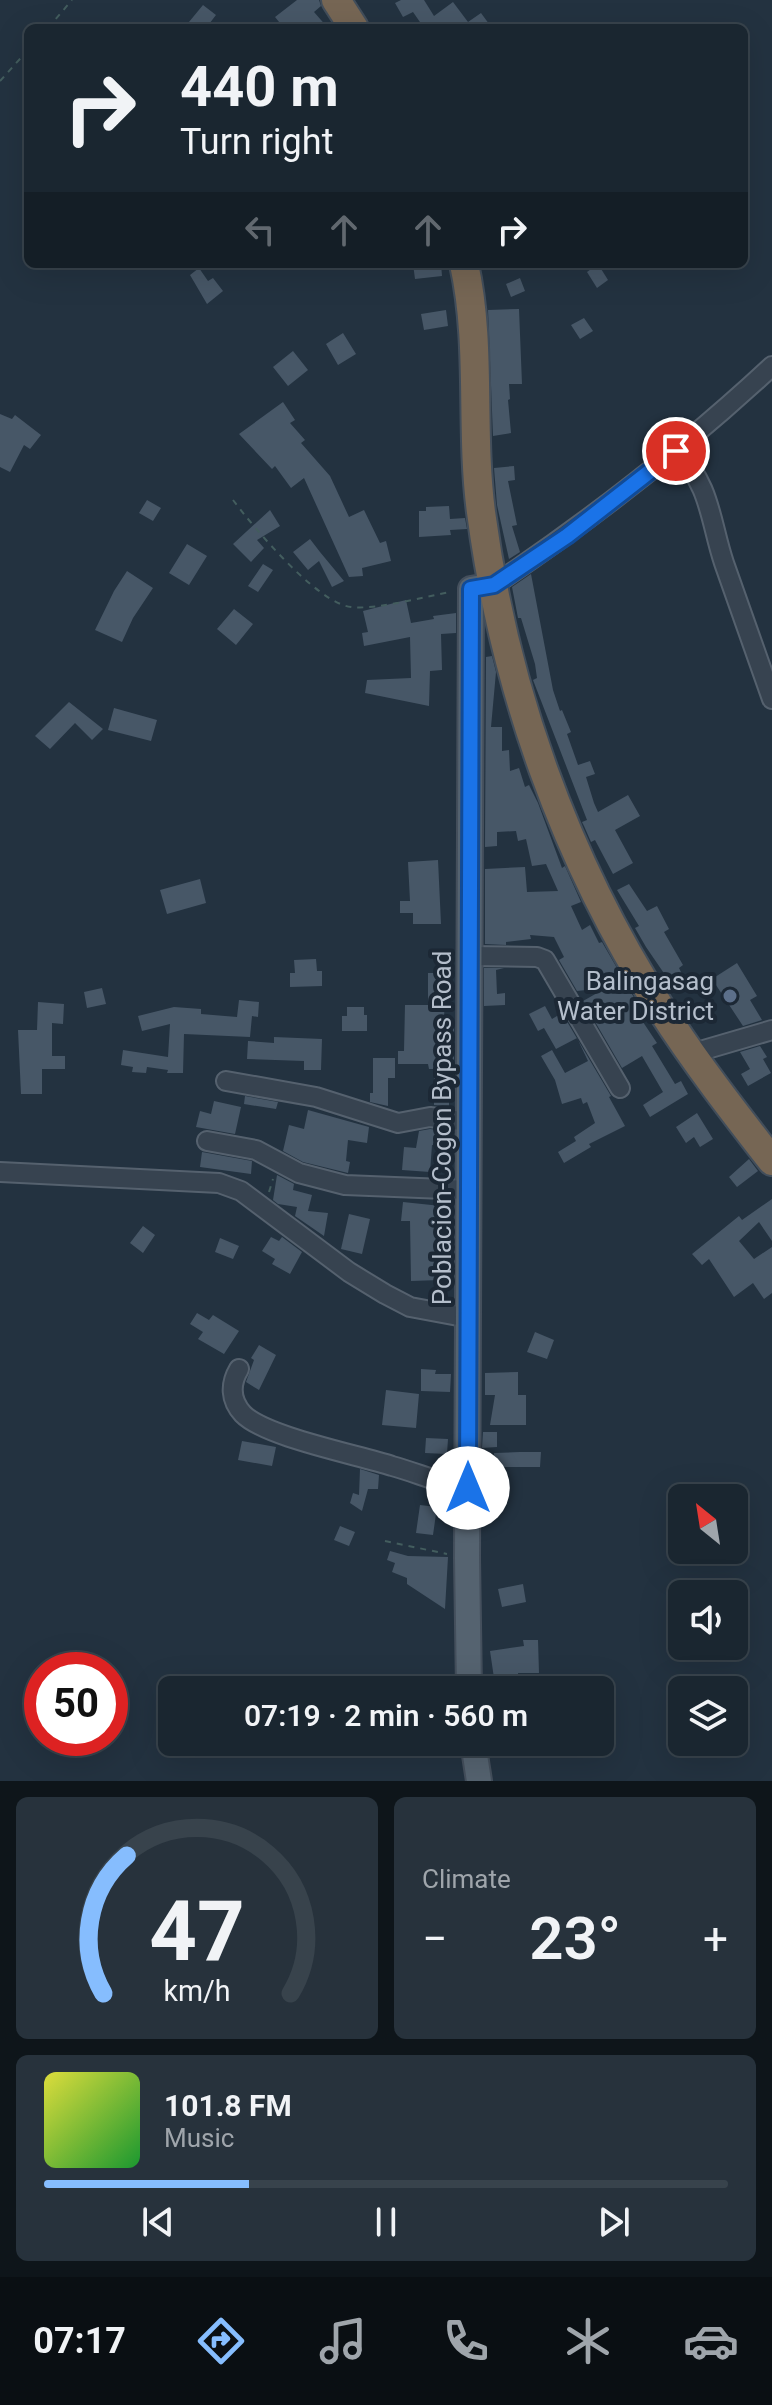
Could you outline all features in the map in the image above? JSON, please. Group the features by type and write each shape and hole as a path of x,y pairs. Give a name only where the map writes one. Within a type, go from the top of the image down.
{"highway":[{"path":"336,0 351,24"},
{"path":"465,268 474,334 482,587 505,640 523,710 568,834 614,928 690,1054 772,1161"}],"main road":[{"name":"Poblacion-Cogon Bypass Road","path":"469,1676 470,956 482,587"},
{"path":"475,1756 479,1781"}],"street":[{"path":"482,587 567,536 676,451 772,366"},
{"path":"676,451 697,475 708,500 725,565 772,699"},
{"path":"470,956 533,956 545,960 620,1088"},
{"path":"690,1054 772,1030"},
{"path":"226,1081 316,1097 398,1123 430,1117 469,1122"},
{"path":"207,1141 256,1150 299,1173 345,1185 469,1190"},
{"path":"0,1172 219,1183 241,1191 349,1272 385,1294 410,1307 469,1318"},
{"path":"239,1369 232,1395 241,1412 255,1422 337,1452 392,1466 436,1482 468,1488"}],"path":[{"path":"51,24 72,0"},
{"path":"0,81 24,54"},
{"path":"233,500 267,543 338,603 364,607 482,587"},
{"path":"266,1209 276,1162"},
{"path":"385,1541 467,1558"}],"building":[{"path":"297,0 319,0 321,6 314,12 324,24 281,24 275,17"},
{"path":"424,0 434,16 453,2 468,22 481,13 489,24 421,24 413,12 403,17 395,3"},
{"path":"203,5 216,15 209,24 187,24"},
{"path":"199,268 208,281 213,278 223,291 207,304 190,275"},
{"path":"414,268 441,268 442,276 415,279"},
{"path":"600,268 608,280 597,288 587,272"},
{"path":"520,278 525,291 511,297 506,284"},
{"path":"519,309 522,384 509,384 511,433 493,436 488,310"},
{"path":"446,310 448,326 424,330 421,314"},
{"path":"584,318 593,331 580,339 571,325"},
{"path":"343,333 356,354 338,365 326,344"},
{"path":"293,351 308,370 288,386 273,367"},
{"path":"283,402 295,420 290,423 305,440 301,443 330,476 349,517 364,510 380,543 386,541 391,561 362,568 363,576 349,577 304,478 291,488 275,466 272,469 239,434"},
{"path":"0,414 12,419 15,415 41,435 30,449 24,445 10,472 0,467"},
{"path":"514,466 515,480 508,481 517,525 512,526 520,552 509,559 497,505 494,468"},
{"path":"147,500 161,508 153,521 139,513"},
{"path":"449,506 450,519 465,518 467,529 450,530 451,535 419,537 419,511 426,511 426,507"},
{"path":"270,510 280,526 257,540 264,548 251,562 233,544"},
{"path":"310,539 344,581 332,587 319,561 308,570 293,552"},
{"path":"187,544 207,556 189,585 169,573"},
{"path":"263,564 273,570 258,592 248,586"},
{"path":"127,571 153,588 133,618 122,642 95,630"},
{"path":"531,574 553,690 571,732 567,734 578,765 590,761 595,774 586,777 598,812 628,795 640,816 615,830 633,863 613,874 595,840 591,842 582,822 587,820 533,680 537,678 535,664 521,618 518,618 512,587"},
{"path":"406,600 411,623 456,613 456,633 441,634 442,670 430,671 429,706 365,693 367,680 411,678 410,637 364,646 362,633 368,632 363,611"},
{"path":"234,609 253,624 236,645 217,629"},
{"path":"492,656 496,672 491,727 502,727 502,751 509,750 510,771 519,768 525,787 529,785 538,803 562,868 565,866 581,902 571,906 582,930 590,925 599,943 602,942 636,1001 631,1004 657,1043 652,1046 675,1084 681,1081 688,1094 650,1117 643,1105 663,1092 642,1056 622,1068 583,1001 606,988 577,991 559,960 564,957 554,937 530,935 531,939 506,942 506,945 485,944 485,869 525,867 527,892 558,891 546,864 532,866 526,839 518,841 516,831 497,832 497,846 485,847 486,657"},
{"path":"69,702 103,729 92,740 75,723 50,749 35,736"},
{"path":"114,708 157,720 151,741 108,730"},
{"path":"438,860 441,924 413,924 413,913 400,913 400,901 410,901 408,862"},
{"path":"200,879 206,903 167,914 160,890"},
{"path":"629,884 647,911 657,906 669,929 664,932 683,965 679,968 684,978 672,985 635,928 639,926 617,890"},
{"path":"316,959 317,971 322,971 322,986 290,987 290,973 295,973 294,960"},
{"path":"737,963 757,996 750,1000 762,1020 743,1026 712,979"},
{"path":"484,968 504,968 496,970 497,994 505,993 505,1005 484,1006"},
{"path":"428,973 445,973 444,1026 454,1026 454,1098 449,1098 449,1106 434,1105 434,1069 429,1069 428,1064 398,1064 398,1051 404,1051 405,1005 428,1005"},
{"path":"102,988 106,1004 87,1008 84,992"},
{"path":"239,1000 259,1002 258,1017 252,1016 250,1037 184,1034 183,1073 167,1073 168,1070 147,1067 146,1073 132,1072 133,1067 121,1065 123,1050 168,1057 170,1024 142,1031 138,1016 174,1007 201,1009 201,1014 237,1017"},
{"path":"38,1002 64,1004 63,1024 52,1023 52,1056 65,1056 65,1069 42,1069 42,1094 21,1094 18,1030 37,1030"},
{"path":"545,1006 552,1019 562,1013 577,1038 556,1049 544,1028 538,1031 529,1014"},
{"path":"347,1007 364,1007 367,1031 342,1031 342,1016 347,1016"},
{"path":"274,1037 322,1039 321,1070 304,1070 304,1061 247,1059 248,1041 274,1043"},
{"path":"578,1040 625,1126 589,1144 591,1147 564,1163 558,1152 576,1141 574,1137 595,1123 587,1102 583,1104 581,1098 562,1104 555,1080 541,1056 552,1050 565,1073 588,1061"},
{"path":"760,1046 771,1073 748,1086 741,1074 750,1069 740,1052"},
{"path":"373,1058 395,1058 395,1078 388,1078 388,1106 370,1102"},
{"path":"245,1096 278,1102 276,1109 244,1104"},
{"path":"214,1101 241,1107 235,1134 196,1127 200,1111 211,1114"},
{"path":"308,1110 369,1127 367,1143 348,1140 348,1173 303,1162 283,1151 289,1125 304,1129"},
{"path":"697,1113 713,1139 700,1147 694,1137 686,1143 676,1127"},
{"path":"419,1131 452,1132 449,1147 432,1145 430,1172 402,1170 404,1147 416,1148"},
{"path":"202,1152 252,1161 251,1174 200,1167"},
{"path":"749,1159 758,1171 737,1187 729,1177"},
{"path":"277,1175 294,1184 293,1190 312,1195 308,1211 328,1213 324,1236 295,1216 297,1207 278,1204 273,1200"},
{"path":"772,1199 772,1241 759,1222 739,1241 754,1259 772,1247 772,1293 764,1299 753,1283 734,1297 709,1259 702,1265 692,1254 739,1216 742,1220"},
{"path":"403,1202 441,1206 437,1236 440,1280 411,1281 410,1221 401,1221"},
{"path":"349,1214 370,1219 362,1254 341,1249"},
{"path":"143,1226 155,1235 143,1253 130,1243"},
{"path":"271,1237 279,1241 282,1237 302,1252 290,1274 272,1264 275,1259 262,1251"},
{"path":"220,1238 239,1246 233,1259 215,1252"},
{"path":"197,1313 209,1320 213,1315 239,1331 224,1354 198,1339 203,1332 190,1324"},
{"path":"535,1332 554,1340 547,1359 527,1352"},
{"path":"259,1345 276,1355 259,1390 246,1382 254,1360 251,1358"},
{"path":"421,1369 436,1370 435,1374 451,1374 450,1392 421,1391"},
{"path":"518,1372 518,1395 526,1395 526,1425 490,1425 495,1395 485,1395 485,1373"},
{"path":"386,1390 419,1394 416,1428 382,1425"},
{"path":"483,1432 497,1432 497,1447 482,1448"},
{"path":"426,1438 448,1439 447,1454 425,1453"},
{"path":"242,1441 276,1447 272,1466 238,1460"},
{"path":"541,1452 540,1467 494,1467 494,1453"},
{"path":"360,1469 379,1475 378,1489 368,1489 362,1511 350,1503 353,1493 359,1495"},
{"path":"420,1505 437,1507 433,1535 416,1533"},
{"path":"340,1526 355,1532 349,1546 334,1540"},
{"path":"390,1551 408,1556 448,1557 445,1609 407,1584 407,1578 392,1572 395,1563 387,1560"},
{"path":"523,1584 526,1602 502,1607 498,1589"},
{"path":"523,1640 538,1640 539,1673 494,1676 490,1651 524,1646"}],"place":[{"name":"Balingasag Water District","path":"730,996"}],"route":[{"path":"468,1488 471,589 494,585 567,536 676,451"}]}
